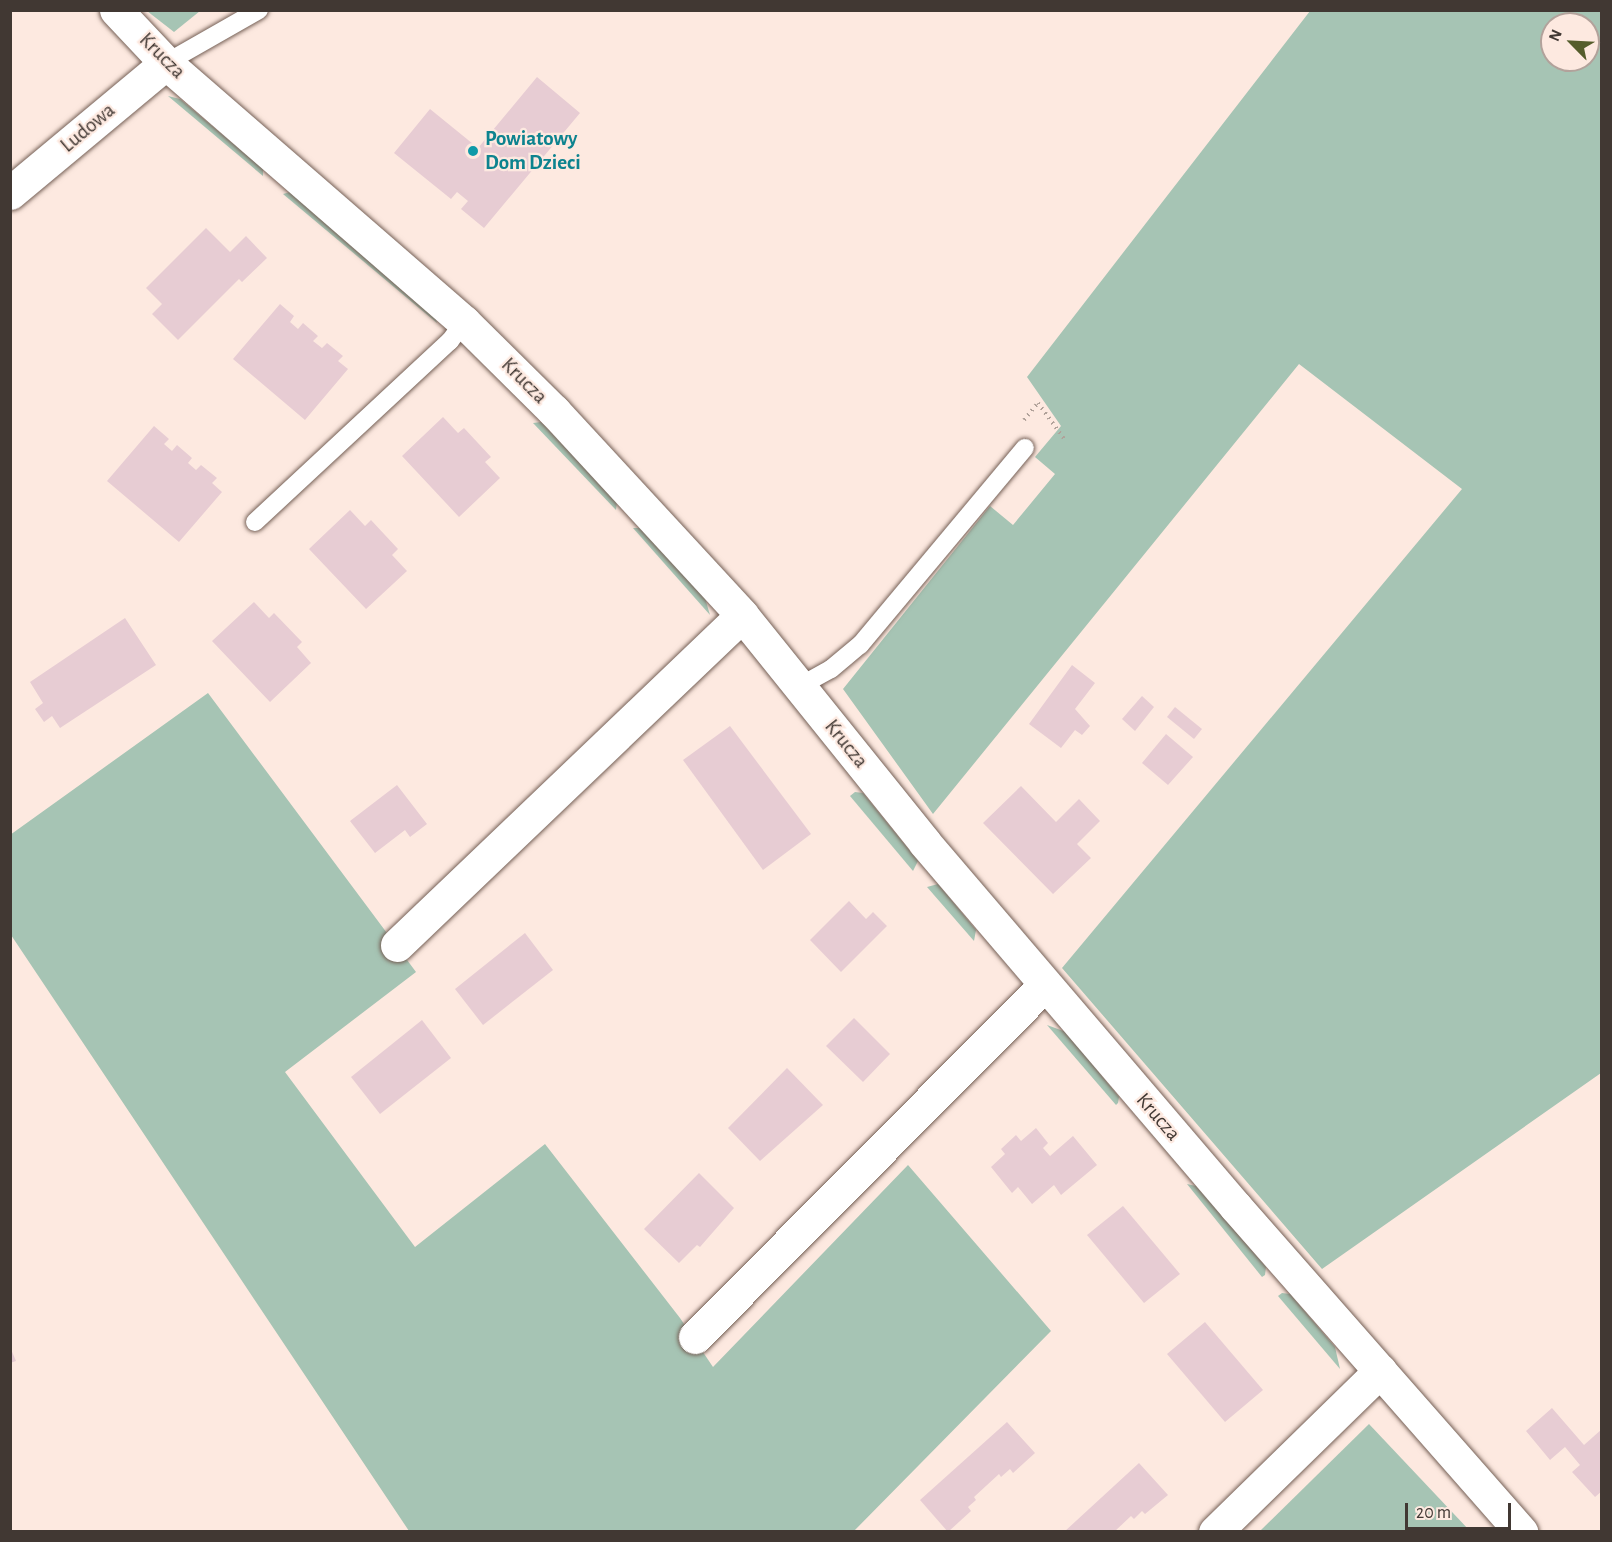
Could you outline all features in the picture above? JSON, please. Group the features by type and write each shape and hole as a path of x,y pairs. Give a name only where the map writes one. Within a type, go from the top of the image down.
{"street":[{"name":"Krucza","path":"116,10 165,63 464,322 554,411 742,615 925,843 1045,985 1521,1532"},
{"name":"Ludowa","path":"10,193 165,63"},
{"path":"397,945 742,615"},
{"path":"694,1337 1045,985"},
{"path":"1215,1532 1380,1371"}],"lane":[{"path":"165,63 259,10"},
{"path":"255,522 450,341 464,322"},
{"path":"800,686 831,669 860,645 1025,448"}],"green space":[{"path":"147,11 200,11 174,32"},
{"path":"1310,11 1602,11 1601,1073 1322,1269 1062,968 1462,489 1299,364 933,814 843,689 990,506 1013,525 1055,474 1035,457 1061,426 1027,377"},
{"path":"168,96 180,99 263,169 263,176"},
{"path":"290,192 436,319 437,323 283,194"},
{"path":"541,422 617,502 616,510 533,423"},
{"path":"633,528 641,528 705,598 710,615"},
{"path":"208,693 416,972 285,1072 415,1247 545,1144 680,1318 713,1367 908,1165 1051,1331 854,1531 409,1531 11,935 10,835"},
{"path":"855,792 863,793 918,861 913,871 850,796"},
{"path":"938,884 976,930 974,941 927,887"},
{"path":"1047,1025 1066,1032 1119,1097 1116,1105"},
{"path":"1187,1184 1196,1186 1266,1267 1265,1275 1262,1277"},
{"path":"1282,1293 1290,1294 1335,1347 1340,1369 1278,1296"},
{"path":"1369,1424 1470,1531 1260,1531"}],"building":[{"name":"Powiatowy Dom Dzieci","path":"537,77 580,113 484,228 461,209 468,201 457,192 451,199 394,153 430,109 478,148"},
{"path":"206,228 230,252 246,236 267,258 242,282 239,279 178,340 152,314 162,304 146,288"},
{"path":"280,304 294,316 290,322 298,329 303,323 318,336 313,341 322,348 327,343 343,356 338,361 348,369 305,420 233,359"},
{"path":"443,417 458,433 464,428 491,457 485,462 500,478 459,517 402,456"},
{"path":"154,426 169,439 164,444 172,451 177,445 192,458 188,463 196,470 201,465 217,478 212,483 222,492 179,542 107,481"},
{"path":"350,510 365,526 371,520 398,549 392,555 407,571 366,609 309,549"},
{"path":"254,602 269,618 274,613 302,642 297,647 311,663 270,702 212,641"},
{"path":"125,618 156,665 60,728 52,716 44,722 35,709 43,703 30,682"},
{"path":"1072,665 1095,683 1075,709 1090,726 1082,735 1075,730 1061,748 1029,724"},
{"path":"1142,696 1154,707 1135,731 1122,719"},
{"path":"1175,707 1202,729 1194,739 1167,717"},
{"path":"730,726 811,834 763,870 683,760"},
{"path":"1166,734 1193,757 1168,785 1142,763"},
{"path":"397,785 427,824 410,837 405,830 375,853 350,821"},
{"path":"1021,786 1056,822 1079,799 1100,821 1077,844 1091,858 1053,894 983,823"},
{"path":"849,901 866,919 873,912 887,926 841,972 810,940"},
{"path":"525,933 553,970 483,1025 455,989"},
{"path":"854,1018 890,1054 863,1082 826,1046"},
{"path":"422,1020 451,1058 380,1114 351,1077"},
{"path":"787,1068 823,1105 760,1161 728,1128"},
{"path":"1036,1128 1048,1143 1043,1148 1050,1156 1073,1136 1097,1165 1061,1195 1054,1185 1032,1204 1018,1187 1012,1193 991,1167 1005,1154 1001,1149 1016,1135 1021,1141"},
{"path":"699,1173 734,1208 700,1247 697,1245 679,1263 644,1229"},
{"path":"1123,1206 1180,1274 1144,1303 1087,1235"},
{"path":"1205,1322 1263,1390 1225,1422 1167,1354"},
{"path":"10,1347 16,1361 10,1363"},
{"path":"1552,1408 1584,1445 1602,1429 1602,1491 1595,1497 1572,1472 1580,1465 1565,1447 1550,1460 1526,1431"},
{"path":"1007,1422 1035,1453 1013,1473 1010,1469 1001,1477 999,1474 974,1497 976,1500 968,1507 971,1511 948,1532 920,1500"},
{"path":"1139,1463 1168,1495 1145,1514 1142,1511 1134,1519 1131,1516 1114,1532 1064,1532"}],"place":[{"name":"Powiatowy Dom Dzieci","path":"473,151"}]}
